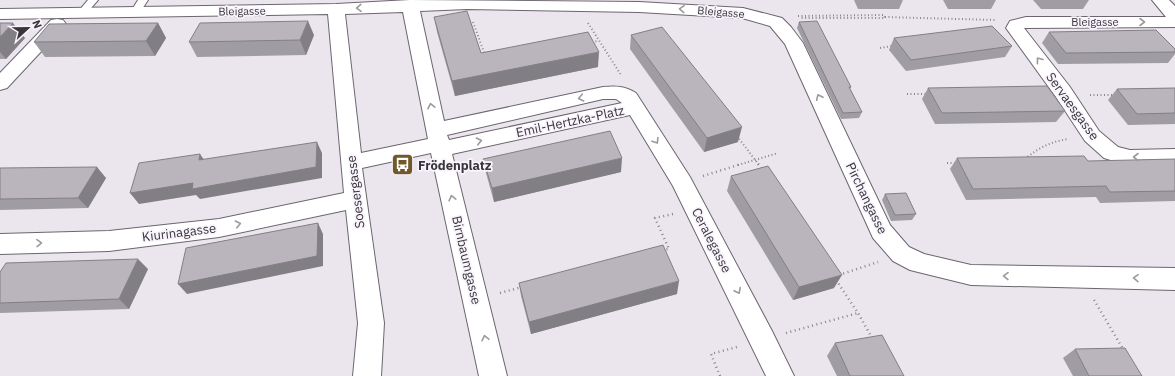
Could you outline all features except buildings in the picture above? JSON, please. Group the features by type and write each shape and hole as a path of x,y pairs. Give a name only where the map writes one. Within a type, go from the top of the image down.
{"street":[{"path":"1160,0 1175,16"},
{"name":"Bleigasse","path":"0,14 74,14 139,6 336,9 467,4 577,6 743,13 786,19"},
{"name":"Birnbaumgasse","path":"410,5 438,141 493,376"},
{"name":"Soesergasse","path":"336,9 356,200 371,322 367,376"},
{"path":"0,84 74,14"},
{"name":"Pirchangasse","path":"786,19 785,31 794,44 881,231 901,254 920,263 971,275 1175,279"},
{"name":"Bleigasse","path":"1016,25 1026,22 1175,22"},
{"name":"Servaesgasse","path":"1016,25 1015,28 1065,96 1092,136 1111,153 1130,158 1175,157"},
{"name":"Emil-Hertzka-Platz","path":"438,141 627,100"},
{"name":"Ceralegasse","path":"627,100 682,183 764,340 780,376"},
{"path":"352,163 438,141"},
{"name":"Kiurinagasse","path":"0,244 117,240 219,228 356,200"}],"lane":[{"path":"74,14 93,0"}],"path":[{"path":"467,4 485,56"},
{"path":"577,6 621,76 627,100"},
{"path":"786,19 885,18 885,16 1000,20 1016,25"},
{"path":"592,42 599,41"},
{"path":"880,48 895,46"},
{"path":"907,94 930,94"},
{"path":"1065,96 1120,95"},
{"path":"736,135 764,173"},
{"path":"1030,162 1022,162 1035,150 1058,140 1092,136"},
{"path":"682,183 778,153"},
{"path":"947,163 962,163"},
{"path":"661,250 669,248 655,218 695,208"},
{"path":"876,344 858,313 834,277 901,254"},
{"path":"1081,278 1124,350"},
{"path":"476,299 530,285"},
{"path":"720,376 711,354 858,313"}],"place":[{"name":"Frödenplatz","path":"402,165"}]}
